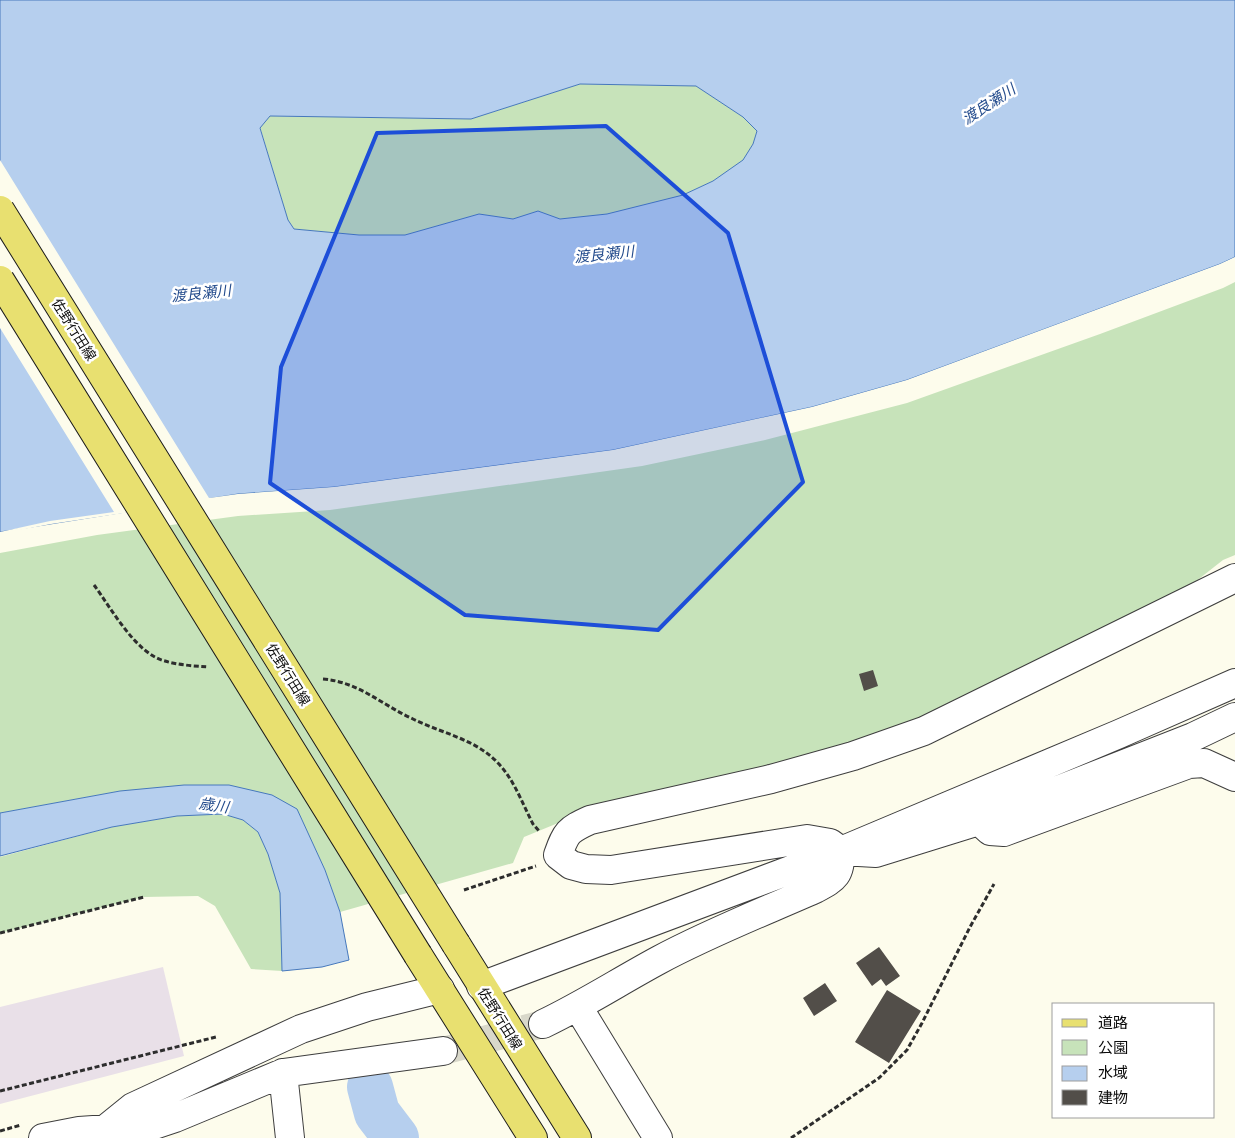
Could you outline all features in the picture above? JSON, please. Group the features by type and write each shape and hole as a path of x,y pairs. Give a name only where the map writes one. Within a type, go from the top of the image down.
{"main road":[{"name":"佐野行田線","path":"0,210 577,1138"},
{"path":"0,280 533,1138"}],"street":[{"path":"1235,578 924,731 853,756 771,779 590,820 571,829 564,839 558,855 571,865 586,870 611,870 807,839 830,843 841,851 876,854 979,821 1193,737 1235,717"},
{"path":"481,986 841,851 1235,683"},
{"path":"979,821 990,831 1004,832 1189,764 1204,763 1235,777"},
{"path":"543,1024 578,1007 660,959 831,881 839,871 841,851"},
{"path":"105,1133 133,1107 301,1029 367,1007 440,989"},
{"path":"578,1007 658,1138"},
{"path":"43,1138 79,1130 105,1133 151,1126 175,1118 283,1073 443,1051"},
{"path":"283,1073 290,1138"}],"path":[{"path":"464,890 541,864 558,855"},
{"path":"791,1138 879,1078 907,1050 994,884"},
{"path":"0,933 144,897"},
{"path":"0,1091 222,1036"}],"highlighted area":[{"path":"606,126 728,233 803,482 658,630 465,615 270,483 281,367 377,133"}],"shaded area":[{"path":"163,967 184,1056 0,1104 0,1007"}],"green space":[{"path":"580,84 696,86 743,117 757,131 753,144 743,161 713,181 683,195 607,214 560,219 538,211 513,219 479,214 405,235 359,235 294,229 288,220 260,127 270,116 471,119"},
{"path":"1235,282 1235,555 1223,560 1172,600 924,731 563,821 524,837 513,863 340,912 325,870 297,810 120,791 0,813 0,553 97,535 238,516 330,510 642,466 765,440 907,403 1100,334"},
{"path":"223,814 243,820 258,832 268,854 280,893 282,971 251,969 215,906 198,896 144,897 0,933 0,857 112,827 177,816"}],"water":[{"name":"渡良瀬川","path":"0,0 1235,0 1235,257 1220,264 907,380 812,407 613,450 334,487 238,494 0,532","holes":["580,84 696,86 743,117 757,131 753,144 743,160 713,181 683,195 607,214 560,219 538,211 513,219 479,214 405,235 359,235 294,229 288,220 260,128 270,116 471,119"]},
{"path":"184,785 229,785 272,795 297,809 325,870 340,912 349,960 322,967 282,971 280,893 268,854 258,832 243,820 223,814 177,816 112,827 0,856 0,813 120,791"}],"pier":[{"path":"0,160 209,498 334,487 613,450 812,407 907,380 1235,257 1235,259 1221,267 907,382 813,409 614,453 334,490 238,496 51,524 0,534 0,532 50,521 114,512 0,328"}],"building":[{"path":"873,670 878,686 864,691 859,674"},
{"path":"879,947 900,976 886,986 881,979 872,986 856,963"},
{"path":"825,983 837,1001 814,1016 803,998"},
{"path":"887,990 921,1011 889,1063 855,1042"}],"waterway":[{"name":"歳川","path":"370,1087 377,1113 396,1138"}],"tunnel":[{"path":"443,1051 543,1024"}]}
